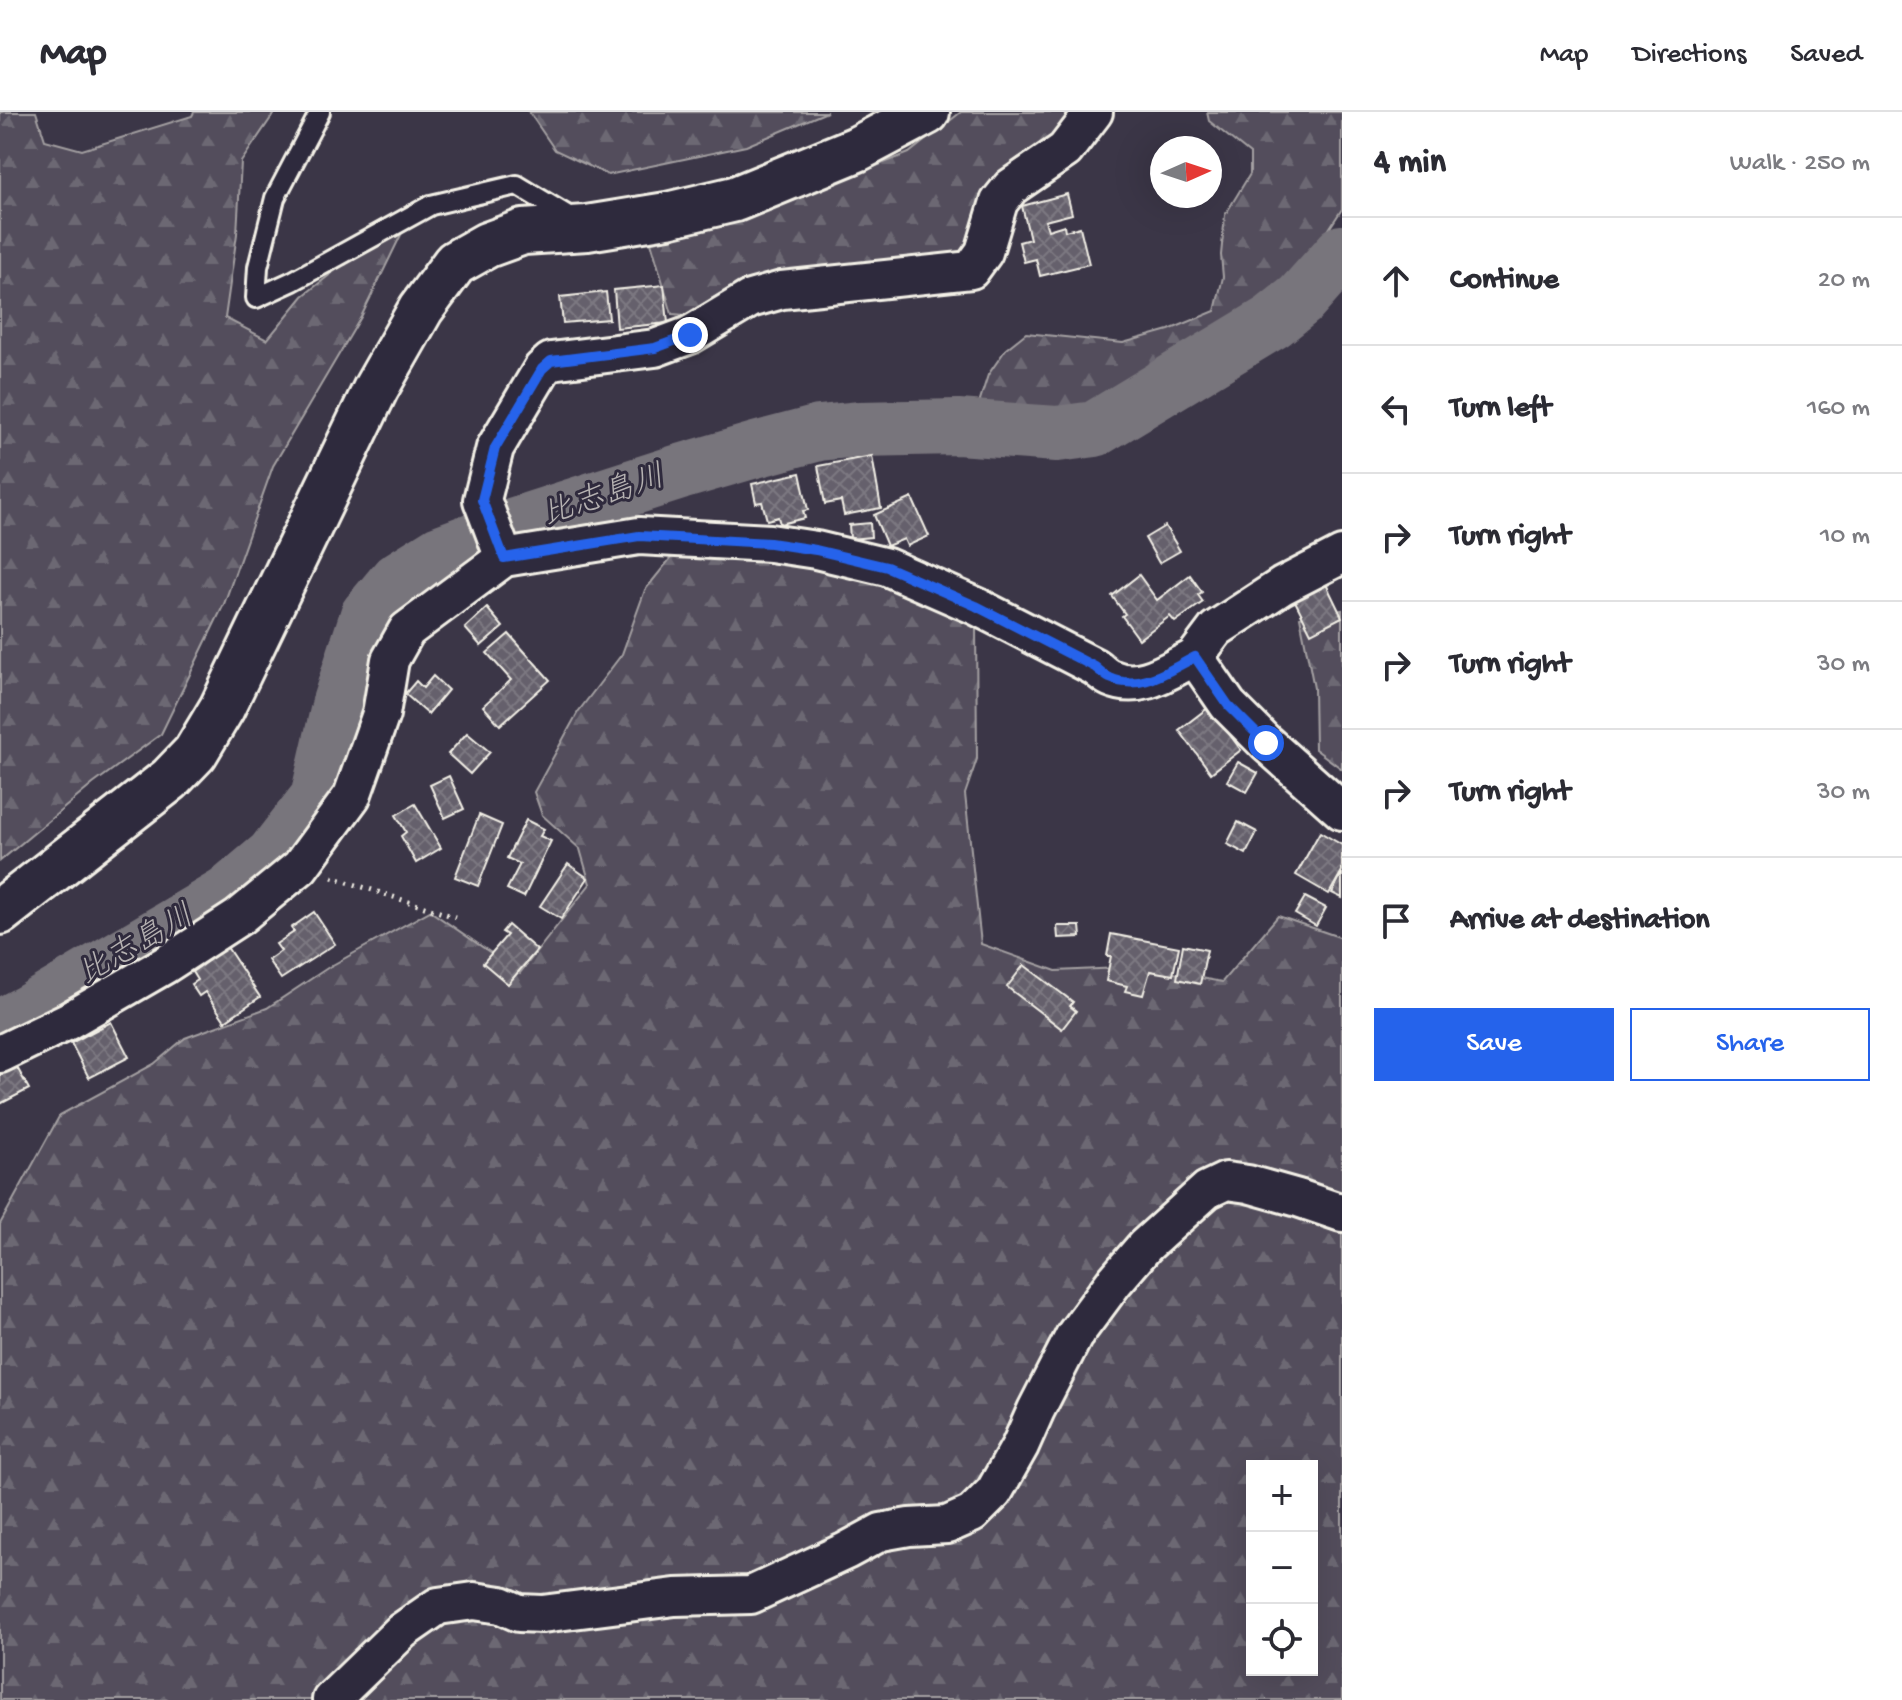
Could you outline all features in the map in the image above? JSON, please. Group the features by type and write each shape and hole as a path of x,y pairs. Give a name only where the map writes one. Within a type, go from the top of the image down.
{"street":[{"path":"0,912 170,779 195,753 222,708 376,388 421,309 455,263 487,245 523,232 587,228 667,215 735,199 857,149 927,112"},
{"path":"504,558 482,500 495,448 542,369 551,361 655,348 690,335 750,299 782,290 971,270 984,252 999,202 1011,187 1065,150 1094,112"},
{"path":"0,1054 68,1021 165,965 239,917 300,867 352,796 381,714 390,660 407,630 504,558 639,536 770,543 816,550 887,567 976,606 1111,678 1129,682 1148,681 1195,657 1216,629 1282,586 1342,555"},
{"path":"1195,657 1228,705 1249,728 1342,811"},
{"path":"331,1700 402,1631 438,1606 474,1601 501,1605 519,1613 542,1614 675,1597 751,1595 881,1532 947,1525 972,1514 994,1492 1074,1336 1145,1246 1207,1190 1226,1181 1248,1184 1342,1213"}],"lane":[{"path":"320,112 275,198 258,267 256,298 431,205 517,185 587,228"}],"path":[{"path":"300,867 455,917"}],"green space":[{"path":"0,112 36,112 45,140 82,150 192,116 194,112 275,112 241,162 237,234 225,318 267,340 303,296 414,208 361,317 273,466 224,604 161,734 93,784 0,861"},
{"path":"529,112 827,112 746,146 608,175 555,150"},
{"path":"961,112 1082,112 977,233 969,259 739,282 685,315 672,314 651,242 727,225 909,153"},
{"path":"1207,112 1342,112 1342,209 1314,252 1226,347 1079,444 1018,449 984,425 979,403 988,375 1006,349 1026,333 1123,343 1169,330 1215,311 1223,277 1221,255 1225,215 1250,174 1250,154 1209,121"},
{"path":"678,549 833,567 898,587 976,625 977,759 965,794 981,944 1056,971 1141,967 1222,982 1278,916 1342,938 1342,1700 0,1700 0,1224 60,1115 154,1064 185,1038 267,1008 329,967 430,911 520,973 590,884 580,849 542,815 534,792 578,712 622,654 645,590"},
{"path":"1342,610 1342,769 1315,749 1314,688 1300,617"}],"building":[{"path":"1067,194 1072,214 1045,221 1048,230 1064,225 1065,231 1080,227 1089,264 1040,276 1036,259 1024,262 1019,242 1030,239 1022,206"},
{"path":"664,285 668,323 617,328 614,290"},
{"path":"606,292 609,319 563,323 560,297"},
{"path":"872,456 881,508 844,515 841,501 825,504 818,466"},
{"path":"800,473 808,510 803,511 805,518 780,524 778,517 767,520 762,502 756,503 752,484"},
{"path":"912,498 929,536 907,546 904,539 887,546 874,515"},
{"path":"870,523 871,537 850,539 849,525"},
{"path":"1165,526 1180,551 1159,563 1145,538"},
{"path":"1139,575 1157,600 1190,575 1202,592 1198,595 1203,602 1175,622 1170,616 1139,639 1112,596"},
{"path":"1325,582 1342,617 1311,633 1293,597"},
{"path":"487,608 503,627 481,646 465,628"},
{"path":"509,634 550,680 500,725 483,706 511,680 487,653"},
{"path":"433,676 448,690 428,714 405,694 416,681 423,688"},
{"path":"1209,707 1241,750 1211,773 1179,730"},
{"path":"467,733 490,752 470,774 448,754"},
{"path":"1238,762 1258,773 1247,792 1227,781"},
{"path":"449,776 464,809 445,818 430,785"},
{"path":"415,804 441,848 416,863 401,836 406,832 396,815"},
{"path":"479,815 502,825 478,886 455,877"},
{"path":"526,820 544,829 540,836 551,841 524,897 507,889 520,864 507,858"},
{"path":"1238,822 1257,832 1246,854 1227,844"},
{"path":"1320,832 1342,845 1342,871 1329,894 1296,875"},
{"path":"568,864 588,878 561,919 540,906"},
{"path":"1342,873 1342,898 1332,893"},
{"path":"1305,897 1326,908 1316,926 1295,914"},
{"path":"314,912 335,944 281,979 268,960 281,951 276,944 294,932 291,928"},
{"path":"508,925 537,950 508,984 483,963 507,935 502,932"},
{"path":"1057,926 1080,926 1081,937 1058,938"},
{"path":"1111,934 1179,947 1173,975 1150,971 1143,995 1125,991 1127,986 1106,981"},
{"path":"1183,945 1207,950 1200,984 1177,979"},
{"path":"227,947 260,997 225,1021 205,992 199,996 191,984 197,980 192,972"},
{"path":"1024,965 1073,1002 1070,1006 1076,1011 1062,1029 1007,987"},
{"path":"111,1022 129,1057 89,1078 71,1043"},
{"path":"14,1062 29,1089 0,1104 0,1070"}],"waterway":[{"name":"比志島川","path":"0,1027 228,894 273,856 318,798 340,702 368,615 397,580 440,553 509,527 680,472 819,433 958,427 1057,434 1095,429 1272,322 1301,299 1342,253"}],"route":[{"path":"690,335 655,348 551,361 542,369 495,448 482,500 504,558 639,536 770,543 887,567 976,606 1111,678 1129,682 1148,681 1195,657 1228,705 1266,743"}]}
